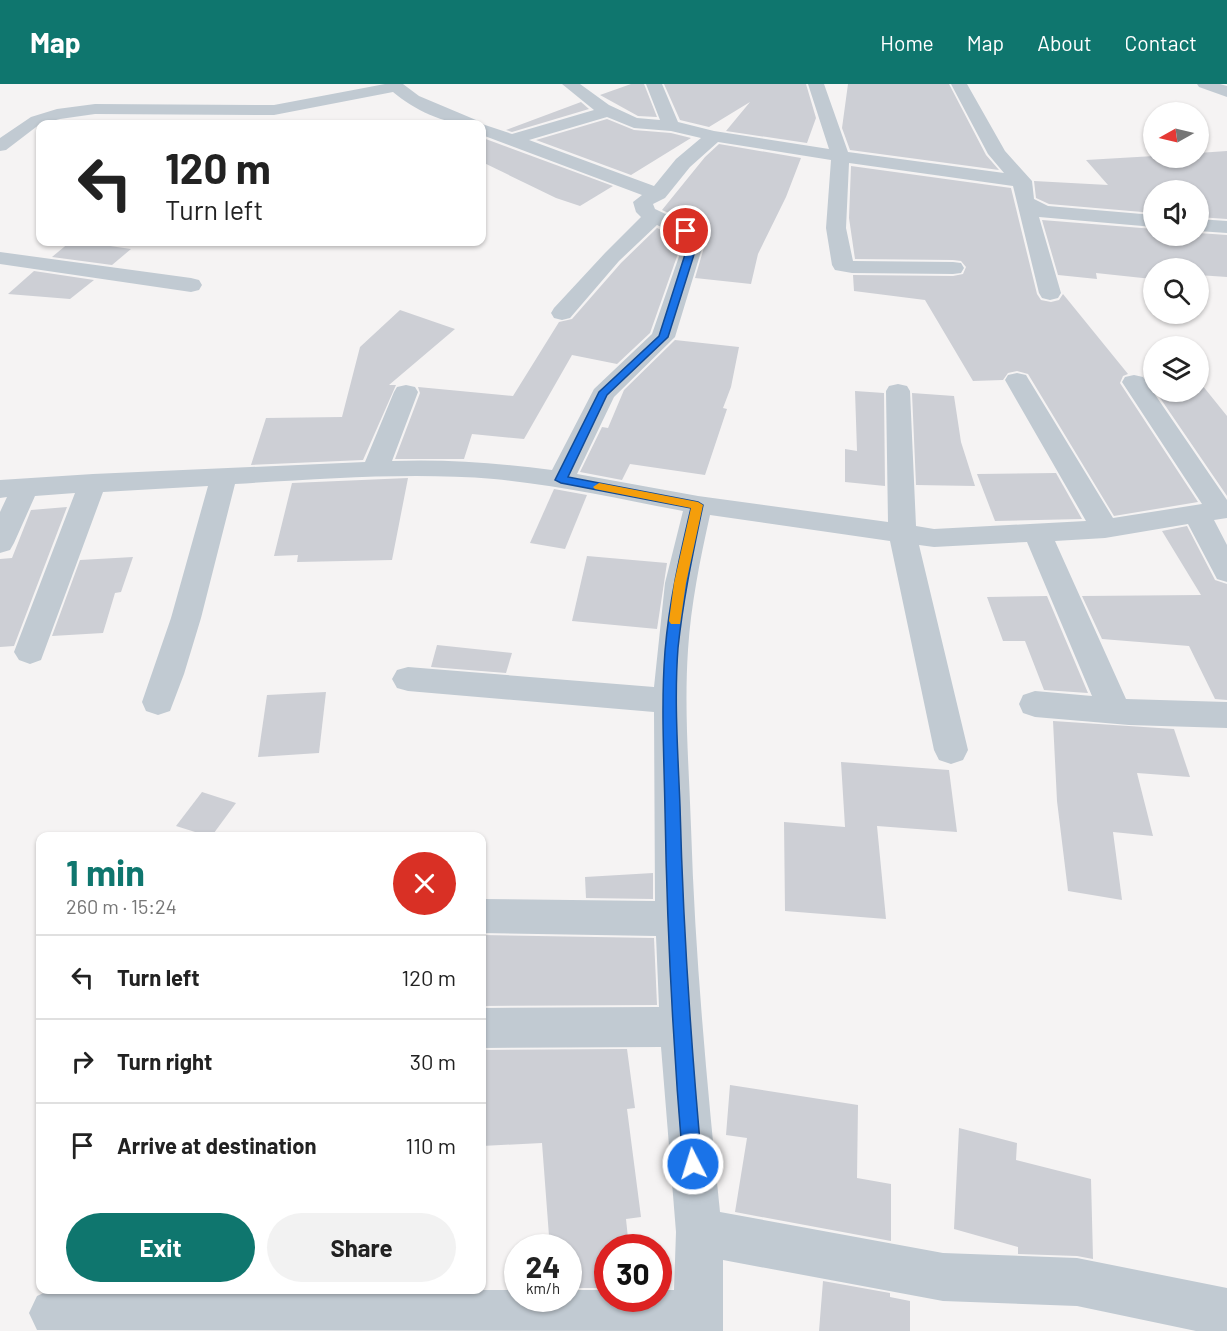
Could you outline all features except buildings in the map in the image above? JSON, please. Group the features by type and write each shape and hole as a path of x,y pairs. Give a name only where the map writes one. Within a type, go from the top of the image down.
{"street":[{"path":"570,84 609,111 634,123 671,126 714,136 840,156 1022,181"},
{"path":"654,84 671,126"},
{"path":"816,84 840,156 836,228 843,265 953,268"},
{"path":"959,84 997,154 1022,181 1025,202 1050,293"},
{"path":"1205,84 1227,92"},
{"path":"41,120 95,109 268,110 394,85 413,100 459,120"},
{"path":"253,120 268,110"},
{"path":"510,140 609,111"},
{"path":"0,146 36,122"},
{"path":"486,131 658,194"},
{"path":"561,480 603,394 663,337 693,245 686,231 646,212 644,202 658,194 683,163 714,136"},
{"path":"1025,202 1043,212 1143,220"},
{"path":"562,313 612,257 654,216"},
{"path":"1209,226 1227,227"},
{"path":"0,258 191,285"},
{"path":"1017,380 1105,529"},
{"path":"1134,382 1214,511 1227,572"},
{"path":"898,391 902,533 951,750"},
{"path":"375,470 406,392"},
{"path":"0,543 12,488 93,482 433,468 495,471 561,480 698,505 934,538 1105,529 1214,511"},
{"path":"158,702 173,663 190,606 224,476"},
{"path":"30,652 93,482"},
{"path":"54,1313 698,1322 699,1232 680,1027 670,701 672,650 680,583 698,505"},
{"path":"1037,532 1114,710"},
{"path":"408,679 670,701"},
{"path":"1035,704 1227,715"},
{"path":"486,916 675,919"},
{"path":"486,1028 680,1027"},
{"path":"699,1232 943,1277 1077,1282 1227,1313"}],"slow traffic":[{"path":"599,487 698,505 680,583 675,621"}],"route":[{"path":"686,231 693,245 663,337 603,394 561,480 698,505 680,583 672,650 670,694 674,907 680,1027 693,1164"}]}
